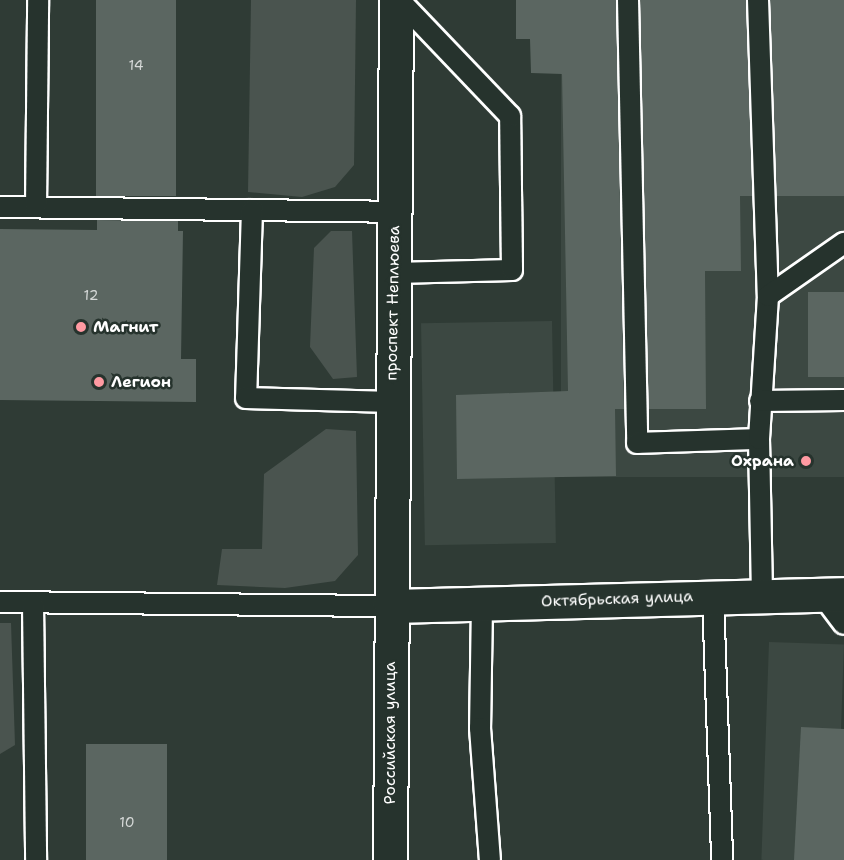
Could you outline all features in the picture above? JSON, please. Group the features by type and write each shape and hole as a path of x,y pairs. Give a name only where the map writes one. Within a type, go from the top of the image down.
{"street":[{"name":"проспект Неплюева","path":"390,606 398,0"},
{"name":"Октябрьская улица","path":"390,606 833,595"},
{"name":"Российская улица","path":"390,606 390,860"}],"lane":[{"path":"36,207 38,0"},
{"path":"394,273 512,270 510,116 398,0"},
{"path":"628,0 637,443 759,439"},
{"path":"758,0 768,296 759,439 762,595"},
{"path":"0,207 395,212"},
{"path":"252,210 246,398 392,402"},
{"path":"768,296 844,243"},
{"path":"820,259 844,258"},
{"path":"760,401 844,400"},
{"path":"833,595 844,624"},
{"path":"713,597 722,860"},
{"path":"0,602 390,606"},
{"path":"33,603 36,860"},
{"path":"482,603 480,728 490,860"}],"shaded area":[{"path":"251,0 356,0 354,165 335,187 302,197 248,192"},
{"path":"561,0 844,0 844,477 561,477"},
{"path":"331,231 352,231 357,377 333,379 310,347 314,248"},
{"path":"552,321 556,543 425,545 421,323"},
{"path":"326,429 356,431 358,555 335,581 285,588 217,585 222,549 262,549 264,474"},
{"path":"0,623 11,623 15,745 0,754"},
{"path":"769,642 844,645 836,860 761,860"}],"building":[{"path":"96,0 176,0 176,196 96,196"},
{"path":"516,0 616,0 624,409 615,409 616,476 457,479 456,395 568,391 562,74 531,73 530,39 516,39"},
{"path":"640,0 746,0 753,196 740,196 741,271 705,271 706,409 648,409"},
{"path":"770,0 844,0 844,196 770,196"},
{"path":"97,220 178,221 178,231 183,231 181,359 196,359 196,402 0,400 0,229 97,230"},
{"path":"808,292 844,292 844,377 808,377"},
{"path":"801,727 844,729 844,860 794,860"},
{"path":"86,744 167,744 167,860 86,860"}],"place":[{"name":"Магнит","path":"81,327"},
{"name":"Легион","path":"99,382"},
{"name":"Охрана","path":"806,461"}]}
